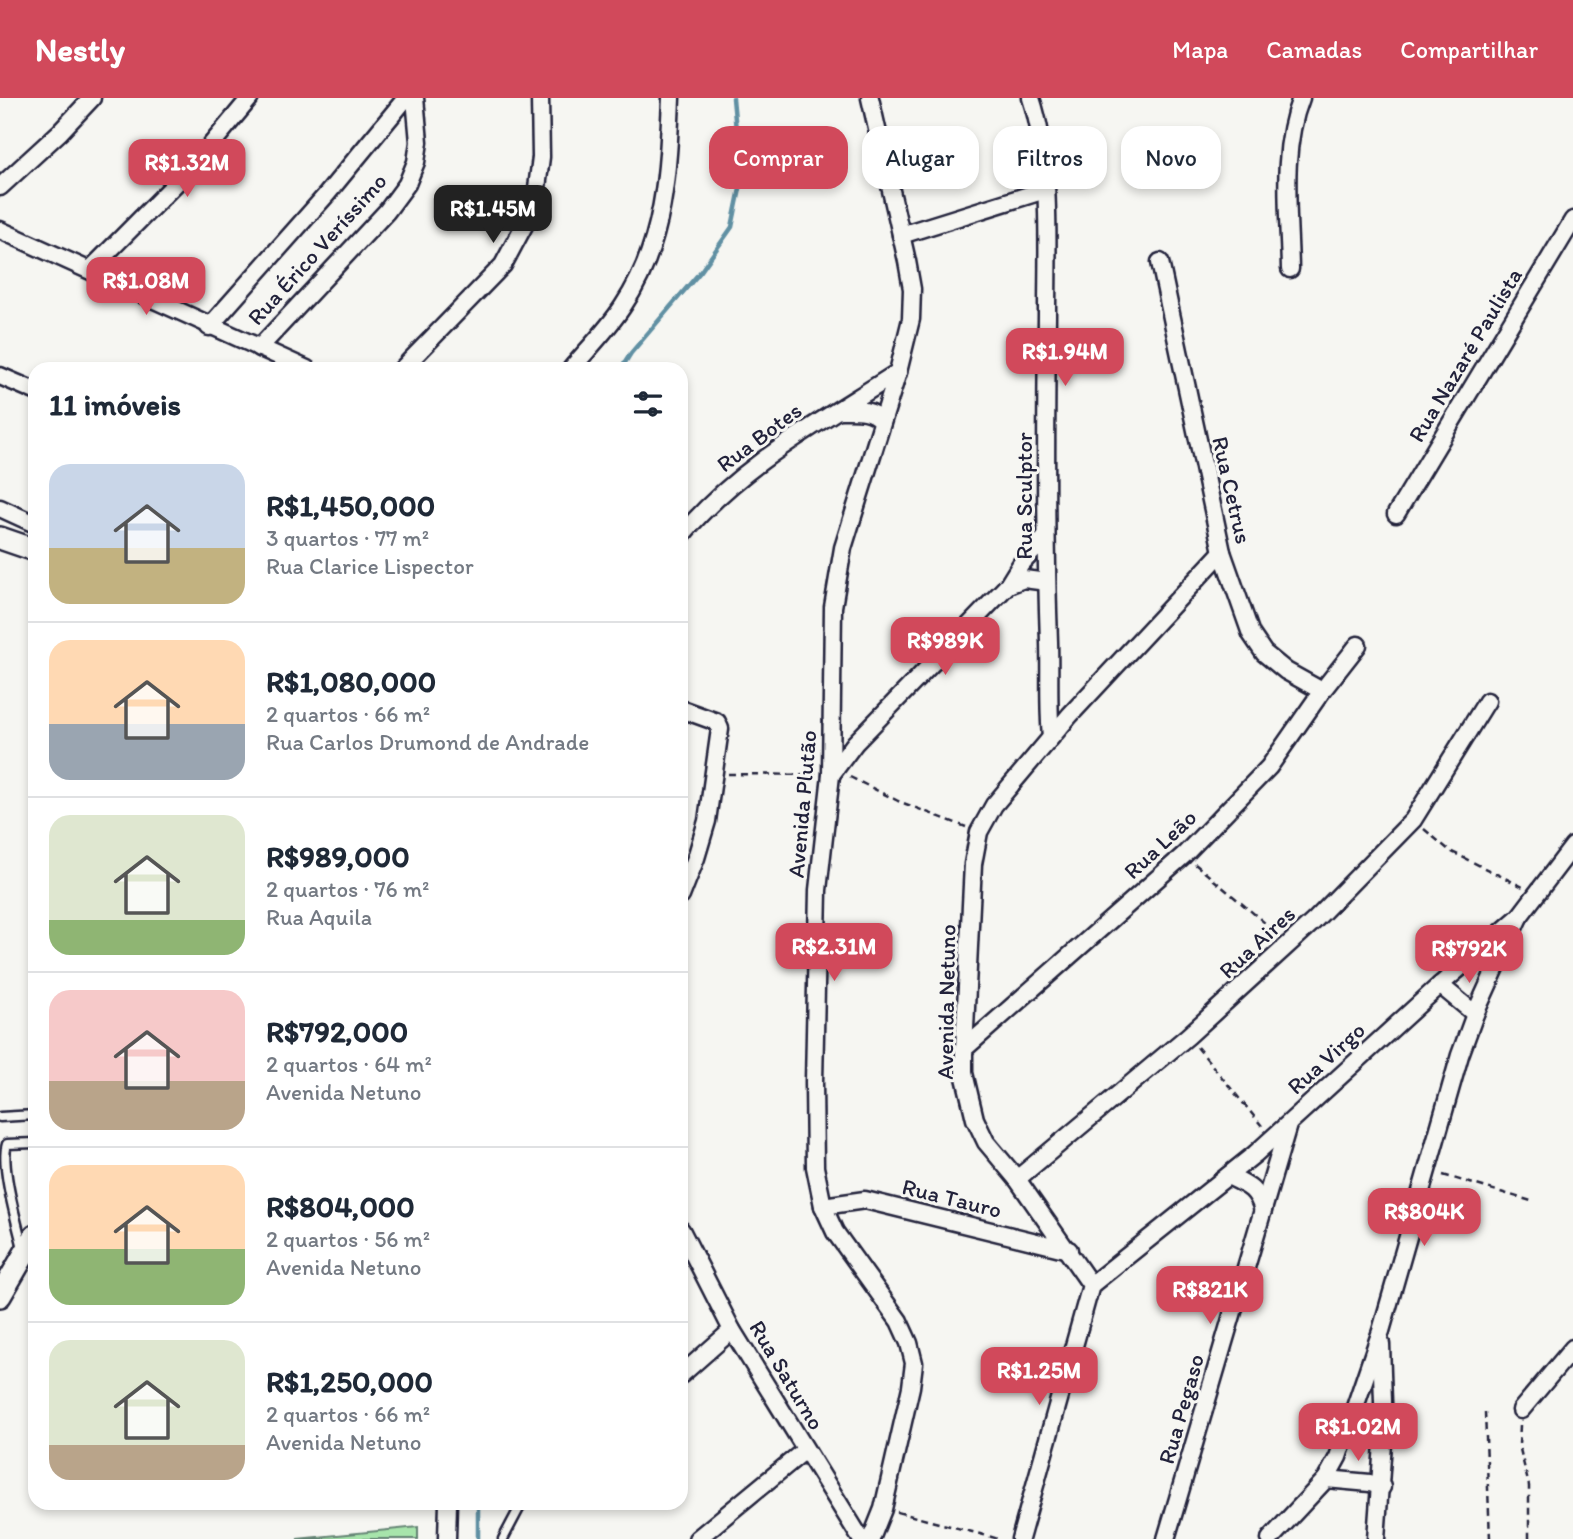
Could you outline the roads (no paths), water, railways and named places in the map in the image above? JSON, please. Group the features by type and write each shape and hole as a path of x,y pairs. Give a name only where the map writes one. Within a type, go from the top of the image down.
{"main road":[{"path":"0,538 28,548"},
{"path":"0,1296 28,1248"}],"street":[{"path":"0,187 60,132 92,98"},
{"path":"90,270 196,163 250,98"},
{"path":"209,327 285,242 406,98"},
{"name":"Rua Érico Veríssimo","path":"258,348 387,211 407,184 416,162 419,142 415,98"},
{"path":"409,362 503,265 527,220 537,188 541,157 540,98"},
{"path":"577,362 623,307 646,265 662,212 671,98"},
{"name":"Avenida Plutão","path":"870,98 912,289 911,319 898,372 843,548 835,583 831,775 818,890 814,1069 815,1167 823,1206 835,1232 899,1321 914,1363 883,1508 871,1539"},
{"name":"Rua Sculptor","path":"1031,98 1040,136 1045,190 1046,537 1051,686 1048,713 1051,737"},
{"path":"1290,269 1288,165 1290,137 1301,98"},
{"path":"901,235 1045,190"},
{"name":"Rua Nazaré Paulista","path":"1396,514 1573,220"},
{"path":"0,230 291,362"},
{"name":"Rua Cetrus","path":"1160,262 1222,552 1251,634 1264,653 1286,671 1322,691"},
{"name":"Rua Botes","path":"688,529 717,498 795,435 898,372"},
{"path":"0,376 28,388"},
{"name":"Rua Botes","path":"839,410 868,411 878,415 882,421"},
{"path":"0,508 28,521"},
{"path":"831,775 863,735 1009,585 1021,564 1046,537"},
{"name":"Avenida Netuno","path":"1091,1285 1017,1178 986,1142 975,1119 964,1073 973,864 979,832 994,805 1070,715 1222,552"},
{"path":"1009,585 1024,579 1047,582"},
{"name":"Rua Leão","path":"964,1049 1184,855 1269,767 1358,645"},
{"path":"1051,686 1070,715"},
{"name":"Rua Aires","path":"1017,1178 1188,1036 1290,943 1413,820 1486,701"},
{"path":"688,712 717,722 720,729 707,821 688,878"},
{"path":"832,731 863,735"},
{"name":"Rua Virgo","path":"1091,1285 1228,1176 1519,917 1573,846"},
{"path":"1270,1539 1326,1479 1346,1436 1381,1331 1460,1055 1475,1014 1519,917"},
{"path":"1440,985 1475,1014"},
{"name":"Rua Pegaso","path":"1166,1539 1289,1122"},
{"path":"1228,1176 1252,1187 1260,1197 1263,1211"},
{"name":"Rua Tauro","path":"823,1206 865,1200 1069,1250"},
{"name":"Rua Saturno","path":"688,1244 732,1330 861,1539"},
{"path":"1020,1539 1091,1285"},
{"path":"688,1369 732,1330"},
{"path":"1376,1539 1382,1487 1384,1430 1381,1331"},
{"path":"1521,1410 1573,1348"},
{"path":"697,1539 805,1450"},
{"path":"1326,1479 1370,1483 1382,1487"},
{"path":"447,1539 448,1510"}],"lane":[{"path":"0,1117 28,1115"},
{"path":"28,1143 7,1144 3,1152 4,1169 28,1239"},
{"path":"503,1539 518,1510"}],"waterway":[{"path":"625,362 701,271 732,227 741,184 733,98"},
{"path":"478,1510 478,1539"}]}
